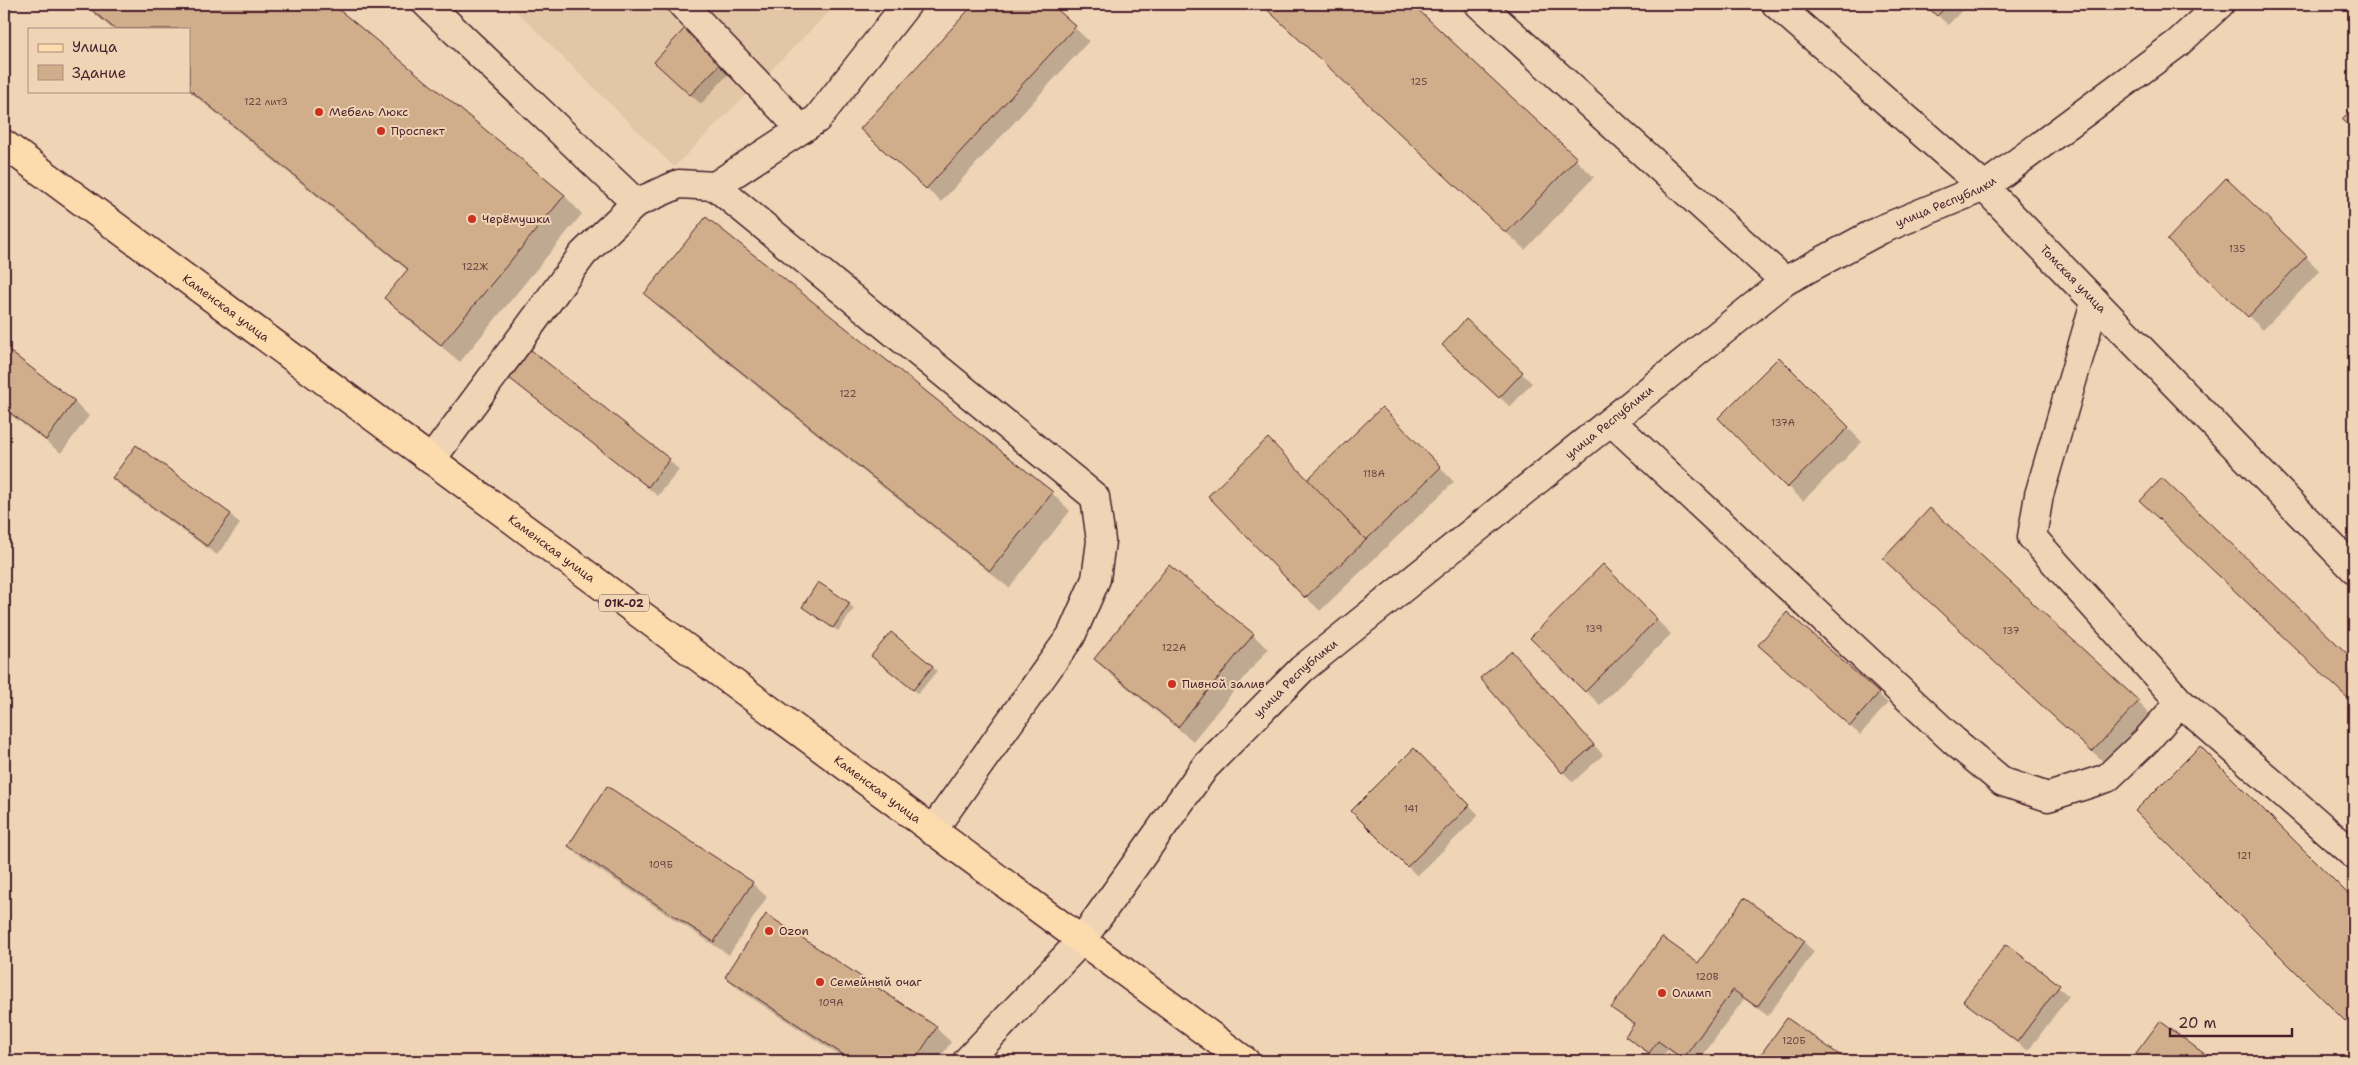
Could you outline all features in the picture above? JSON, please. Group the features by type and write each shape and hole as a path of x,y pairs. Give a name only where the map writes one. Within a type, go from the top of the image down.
{"main road":[{"name":"Каменская улица","path":"4,144 1245,1061"}],"street":[{"path":"427,4 636,203"},
{"path":"682,4 801,129"},
{"path":"715,186 817,118 908,4"},
{"path":"1479,4 1785,281"},
{"name":"Томская улица","path":"1776,4 1984,187 2354,569"},
{"name":"улица Республики","path":"967,1061 1081,941 1205,767 1302,669 1785,281 1880,230 1984,187 2178,43 2220,4"},
{"path":"431,460 583,254 636,203 679,184 715,186 1095,496 1101,541 1096,579 1072,636 932,831"},
{"path":"2095,302 2039,494 2032,537 2180,702 2354,855"},
{"path":"1611,420 1954,741 2003,782 2048,796 2107,778 2146,741 2180,702"}],"shaded area":[{"path":"509,4 837,4 674,167"}],"building":[{"path":"84,4 332,4 565,195 441,345 384,298 408,269 190,90 190,28 114,28"},
{"path":"974,4 1051,4 1076,26 926,189 860,129"},
{"path":"1261,4 1412,4 1577,158 1506,233"},
{"path":"1924,4 1949,4 1937,16"},
{"path":"685,28 722,62 690,95 654,62"},
{"path":"2354,107 2354,130 2342,119"},
{"path":"2226,178 2307,256 2248,317 2167,240"},
{"path":"706,217 1053,492 990,571 644,294"},
{"path":"1466,319 1523,372 1499,398 1442,345"},
{"path":"526,346 670,459 648,487 504,374"},
{"path":"4,347 75,401 46,440 4,408"},
{"path":"1779,357 1849,427 1787,488 1718,418"},
{"path":"1382,407 1441,467 1366,540 1307,480"},
{"path":"1268,438 1366,540 1305,598 1208,496"},
{"path":"136,445 231,514 207,546 112,478"},
{"path":"2162,478 2354,660 2354,704 2140,501"},
{"path":"1930,508 2139,701 2092,752 1883,559"},
{"path":"1603,564 1657,619 1585,692 1530,638"},
{"path":"1169,565 1254,634 1178,727 1094,659"},
{"path":"818,582 850,603 833,628 802,607"},
{"path":"1787,612 1879,693 1850,726 1758,645"},
{"path":"891,632 933,666 913,690 871,656"},
{"path":"1512,651 1594,745 1562,773 1480,678"},
{"path":"2200,746 2354,900 2354,1012 2345,1021 2135,811"},
{"path":"1414,748 1470,805 1407,867 1351,811"},
{"path":"607,786 753,882 714,942 568,846"},
{"path":"1744,898 1805,941 1757,1007 1733,990 1683,1059 1658,1041 1649,1053 1625,1036 1634,1024 1611,1008 1662,937 1698,963"},
{"path":"766,914 937,1027 914,1061 853,1061 725,977"},
{"path":"2006,944 2060,985 2017,1042 1963,1001"},
{"path":"1787,1018 1848,1061 1756,1061"},
{"path":"2160,1021 2214,1061 2130,1061"}],"place":[{"name":"Мебель Люкс","path":"319,112"},
{"name":"Проспект","path":"381,131"},
{"name":"Черёмушки","path":"472,219"},
{"name":"Пивной залив","path":"1172,684"},
{"name":"Ozon","path":"769,931"},
{"name":"Семейный очаг","path":"820,982"},
{"name":"Олимп","path":"1662,993"}]}
